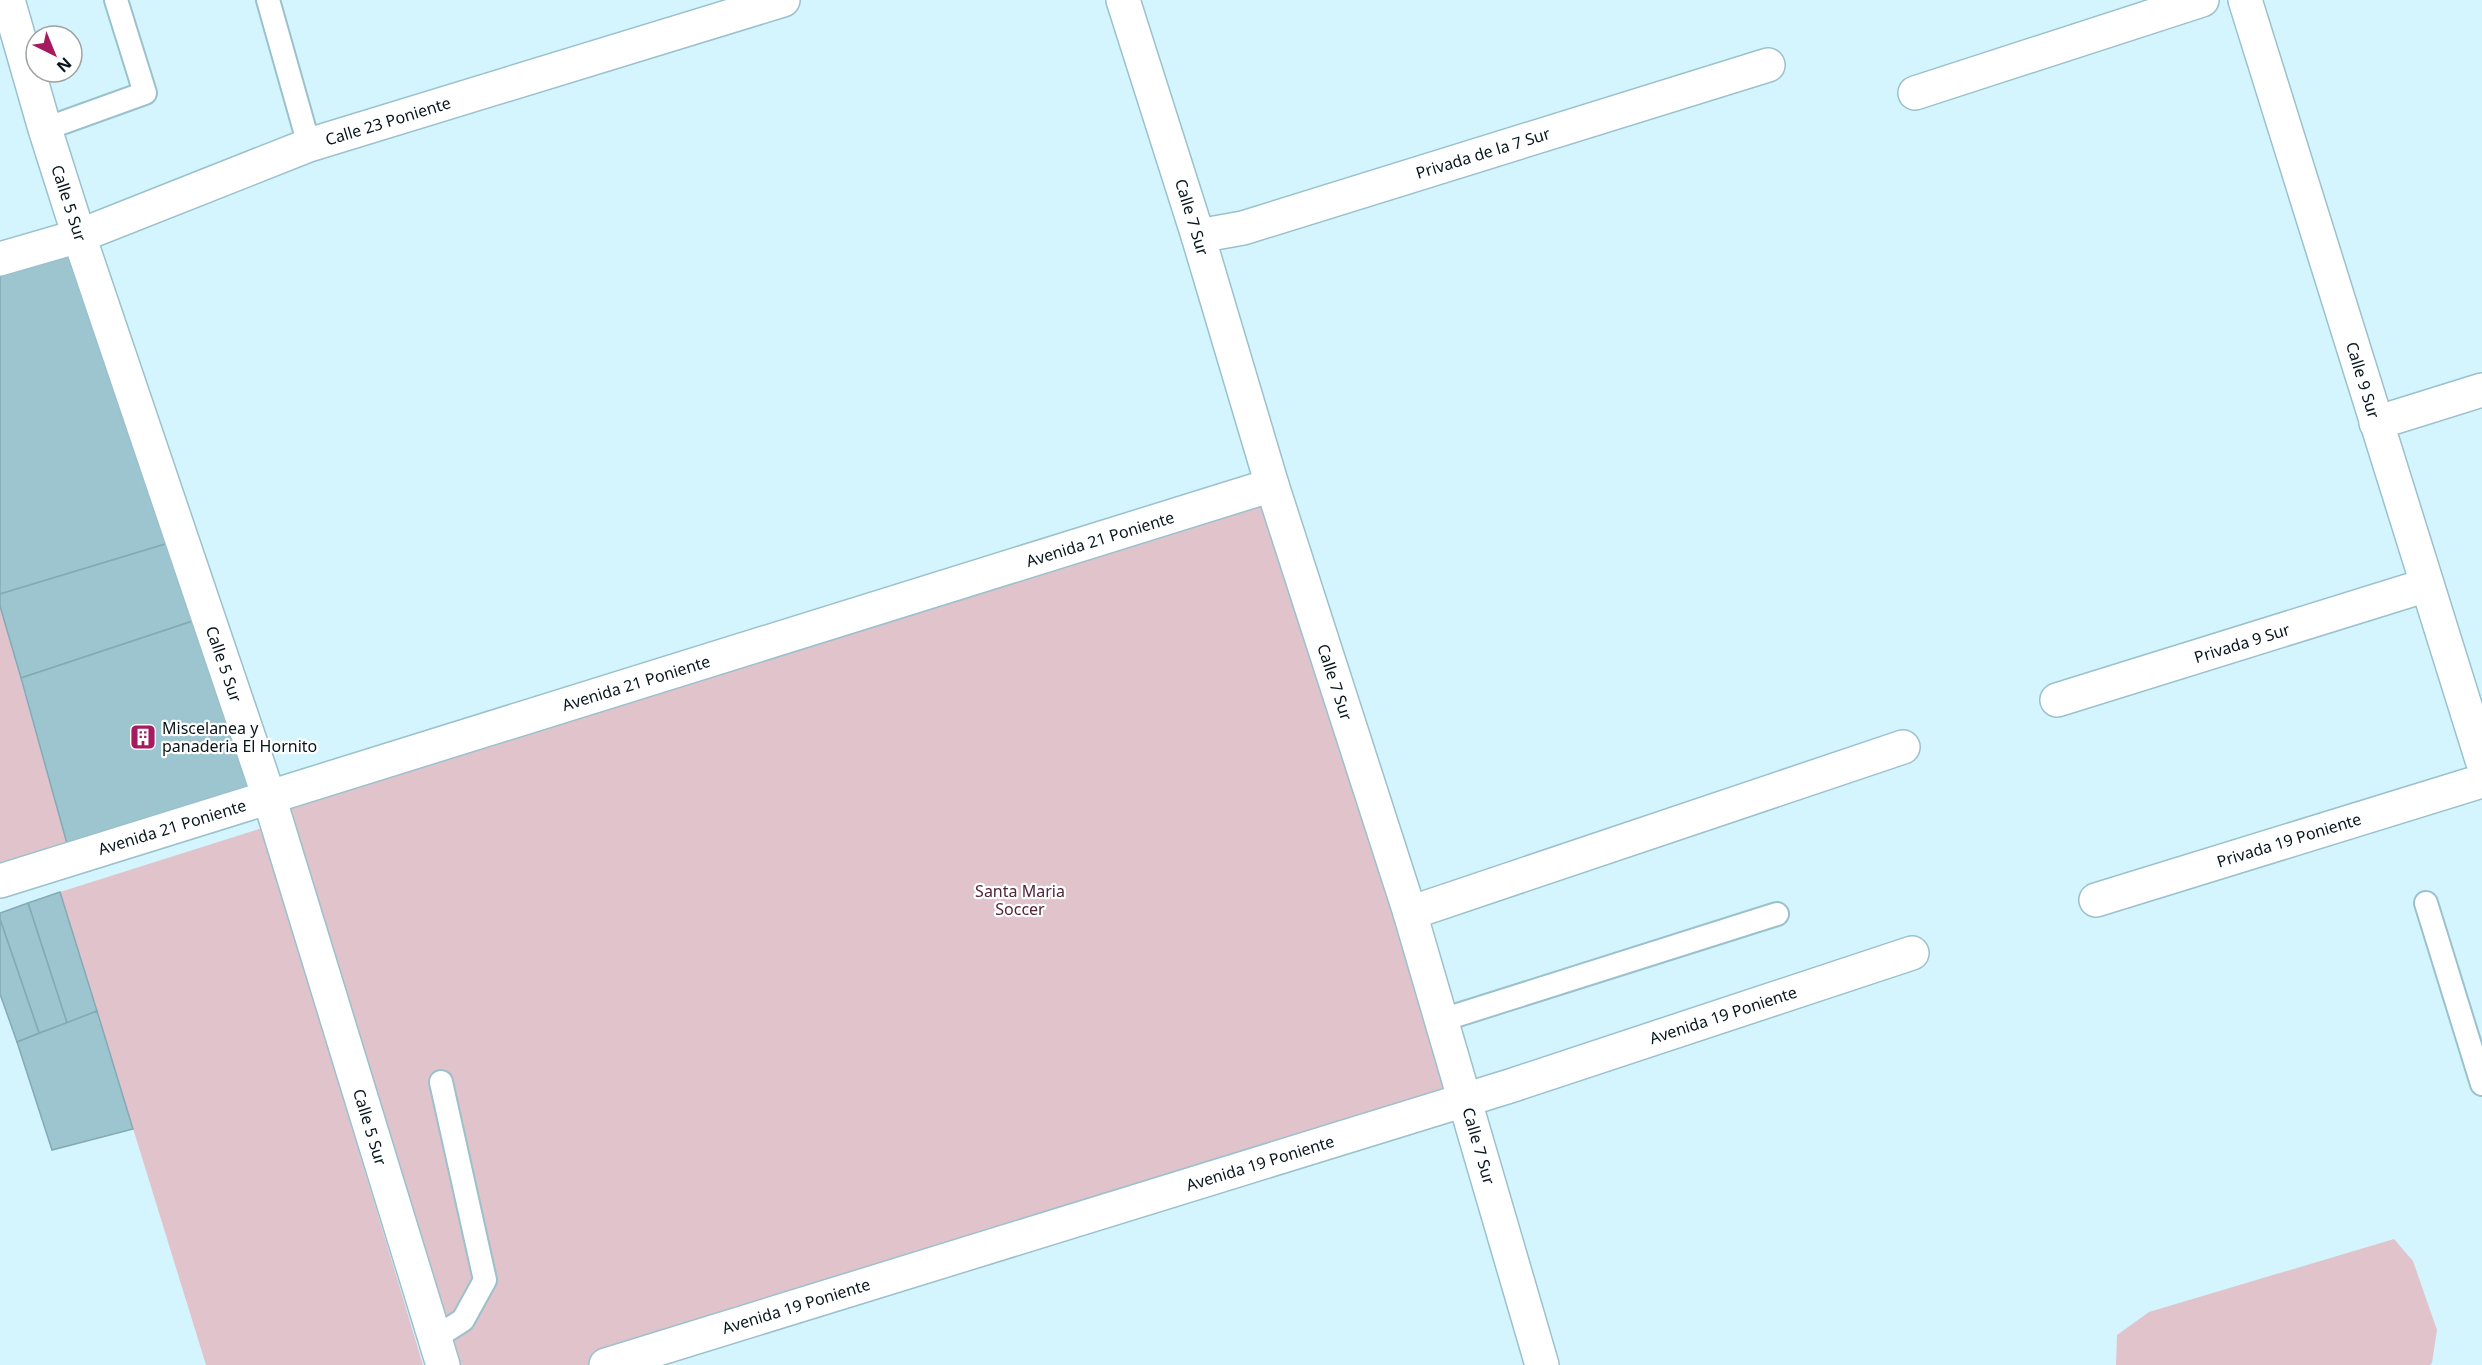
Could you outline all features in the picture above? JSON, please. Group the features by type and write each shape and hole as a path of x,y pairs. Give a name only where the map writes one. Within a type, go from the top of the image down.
{"street":[{"name":"Calle 5 Sur","path":"8,0 79,236 269,797 439,1352"},
{"name":"Calle 23 Poniente","path":"0,260 79,236 309,145 783,0"},
{"name":"Calle 7 Sur","path":"1123,0 1198,236 1272,485 1410,913 1542,1365"},
{"path":"1915,93 2202,0"},
{"name":"Calle 9 Sur","path":"2245,0 2482,760"},
{"name":"Privada de la 7 Sur","path":"1198,236 1243,228 1768,65"},
{"path":"2376,423 2482,390"},
{"name":"Avenida 21 Poniente","path":"0,881 1272,485"},
{"name":"Privada 9 Sur","path":"2057,700 2427,585"},
{"path":"1410,913 1903,747"},
{"name":"Privada 19 Poniente","path":"2096,900 2482,781"},
{"name":"Avenida 19 Poniente","path":"606,1365 1465,1100 1912,953"}],"lane":[{"path":"45,129 145,93 116,0"},
{"path":"268,0 309,145"},
{"path":"2426,903 2482,1084"},
{"path":"1442,1020 1777,914"},
{"path":"439,1352 463,1320 485,1280 441,1082"}],"green space":[{"name":"Santa Maria Soccer","path":"1272,485 1465,1100 606,1365 443,1365 269,797"},
{"path":"0,606 71,858 0,881"},
{"path":"262,828 423,1365 206,1365 60,892"},
{"path":"2394,1239 2413,1261 2437,1330 2430,1365 2116,1365 2117,1335 2149,1312"}],"building":[{"path":"75,240 182,539 0,594 0,263"},
{"path":"182,539 208,616 21,678 0,606 0,594"},
{"name":"Miscelanea y panaderia El Hornito","path":"208,616 269,797 71,858 21,678"},
{"path":"60,892 97,1011 67,1023 28,903"},
{"path":"28,903 67,1023 39,1033 0,919 0,913"},
{"path":"0,919 39,1033 17,1042 0,994"},
{"path":"97,1011 133,1129 52,1150 17,1042"}],"place":[{"name":"Miscelanea y panaderia El Hornito","path":"143,737"}]}
